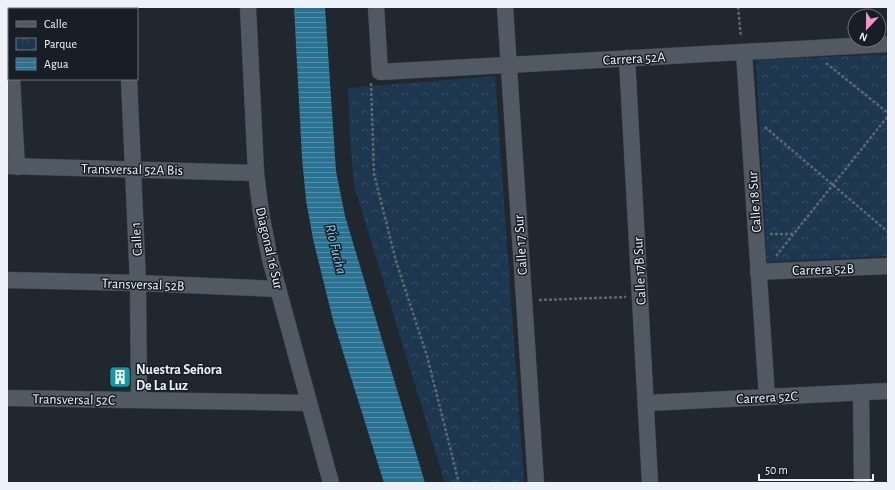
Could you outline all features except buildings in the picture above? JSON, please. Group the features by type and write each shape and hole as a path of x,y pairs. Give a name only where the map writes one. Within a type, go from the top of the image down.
{"street":[{"name":"Diagonal 16 Sur","path":"248,7 256,173 263,226 270,259 331,483"},
{"path":"375,75 376,7"},
{"name":"Calle 17 Sur","path":"504,7 536,483"},
{"name":"Carrera 52A","path":"375,75 508,65 888,44"},
{"name":"Calle 18 Sur","path":"744,52 756,234 761,272 767,397"},
{"name":"Calle 17B Sur","path":"627,58 647,403 650,483"},
{"path":"12,80 12,166"},
{"name":"Calle 1","path":"129,80 138,283 139,400"},
{"name":"Transversal 52A Bis","path":"12,166 256,173"},
{"name":"Carrera 52B","path":"761,272 888,266"},
{"name":"Transversal 52B","path":"7,280 138,283 278,289"},
{"name":"Carrera 52C","path":"647,403 888,391"},
{"path":"861,392 862,483"},
{"name":"Transversal 52C","path":"7,398 309,403"}],"path":[{"path":"738,7 744,52"},
{"path":"826,63 888,112"},
{"path":"375,75 374,174 396,260 427,356 459,483"},
{"path":"748,113 888,232"},
{"path":"761,272 794,234 888,116"},
{"path":"756,234 794,234"},
{"path":"524,301 641,296"}],"green space":[{"path":"888,54 888,256 767,262 756,60"},
{"path":"495,76 524,483 445,483 354,185 348,88"}],"water":[{"name":"Río Fucha","path":"294,7 325,7 336,171 345,216 425,483 384,483 333,320 313,239 306,200 302,158"}],"place":[{"name":"Nuestra Señora De La Luz","path":"120,377"}]}
